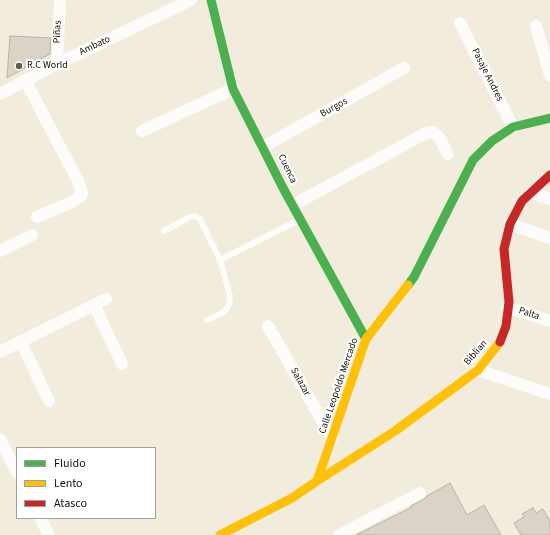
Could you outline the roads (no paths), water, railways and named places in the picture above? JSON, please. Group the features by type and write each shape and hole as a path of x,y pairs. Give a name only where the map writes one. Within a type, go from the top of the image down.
{"street":[{"name":"Piñas","path":"57,64 60,0"},
{"name":"Ambato","path":"0,94 24,80 191,0"},
{"name":"Cuenca","path":"211,0 232,89 264,147 300,219 366,339"},
{"name":"Pasaje Andres","path":"460,23 513,127"},
{"path":"536,26 550,75"},
{"name":"Burgos","path":"264,147 404,68"},
{"path":"24,80 78,181 82,193 81,196 72,202 37,217"},
{"path":"142,131 232,89"},
{"name":"Calle Leopoldo Mercado","path":"316,481 366,339 414,277 473,160 492,141 513,127 550,118"},
{"path":"293,205 426,133 433,132 439,137 448,154"},
{"name":"Biblian","path":"316,481 395,430 478,370 500,342 506,326 507,307 509,302 504,249 510,224 522,201 550,175"},
{"path":"531,192 550,199"},
{"path":"510,224 550,238"},
{"path":"0,250 32,234"},
{"path":"0,352 106,299"},
{"path":"94,305 122,364"},
{"name":"Palta","path":"507,307 550,321"},
{"name":"Salazar","path":"268,326 332,438"},
{"path":"21,342 48,401"},
{"path":"478,370 550,394"},
{"path":"0,439 16,471"},
{"path":"220,535 292,498 316,481"},
{"path":"339,535 420,493"},
{"path":"40,519 48,535"}],"lane":[{"path":"164,231 190,217 195,216 200,219 220,260 230,296 229,305 224,312 207,320"},
{"path":"220,260 300,219"}],"place":[{"name":"R.C World","path":"19,66"}]}
